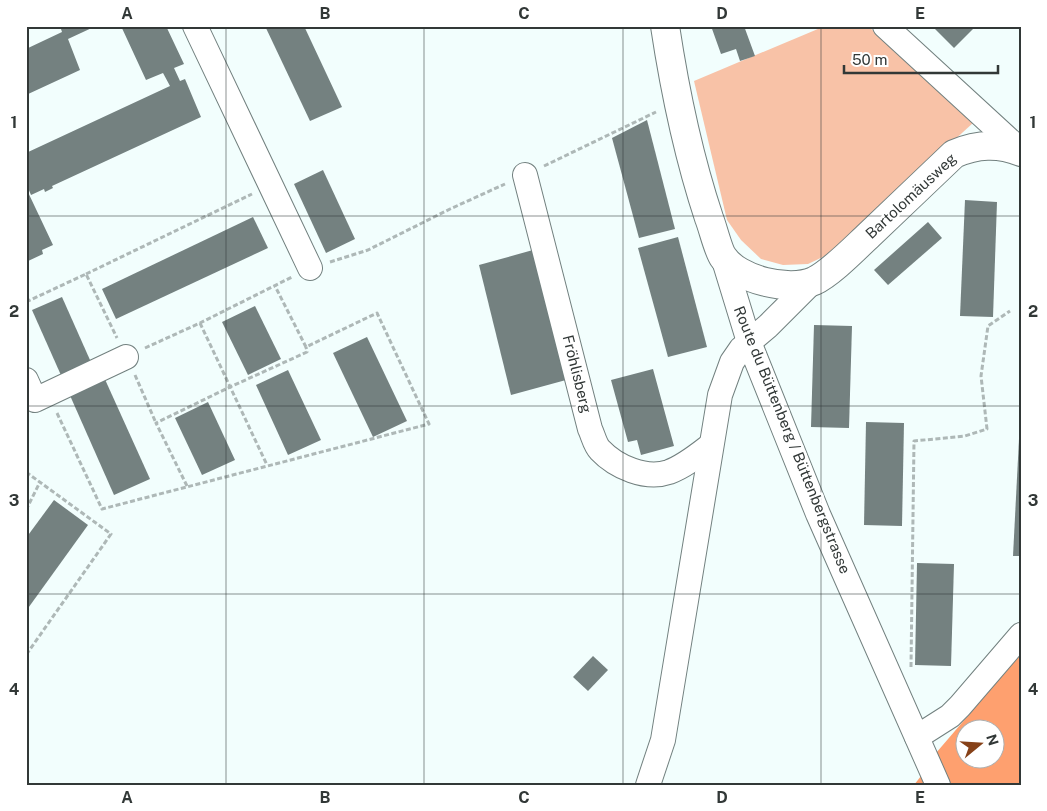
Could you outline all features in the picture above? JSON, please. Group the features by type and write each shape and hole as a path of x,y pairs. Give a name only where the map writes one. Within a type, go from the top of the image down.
{"street":[{"path":"195,26 310,268"},
{"name":"Route du Büttenberg / Büttenbergstrasse","path":"665,26 678,105 700,192 750,342 818,514 938,785"},
{"path":"885,26 1021,152"},
{"name":"Bartolomäusweg","path":"750,342 813,281 843,259 954,154 976,146 987,145 1000,146 1021,152"},
{"name":"Fröhlisberg","path":"525,175 590,429 599,449 624,468 644,474 668,473 688,463 712,445"},
{"name":"Bartolomäusweg","path":"723,257 746,276 759,281 791,285 813,281"},
{"path":"648,785 663,740 720,395 732,362 741,349 750,342"},
{"path":"26,380 35,400 126,357"},
{"path":"917,738 950,716 1021,635"}],"path":[{"path":"634,123 664,108"},
{"path":"26,302 271,185"},
{"path":"126,357 200,324 310,268 368,250 450,209"},
{"path":"86,274 187,486"},
{"path":"156,423 307,352 275,286"},
{"path":"903,671 911,667 914,441 965,436 987,429 982,376 988,326 1010,311"},
{"path":"48,394 102,509 429,424 377,313 306,348"},
{"path":"200,324 267,465"},
{"path":"26,472 111,534 26,655"},
{"path":"26,510 40,482"}],"shaded area":[{"path":"825,26 868,26 973,123 829,254 808,264 783,265 761,259 741,240 727,220 694,81"},
{"path":"1021,654 1021,785 914,785 921,776 940,766 936,753 954,732 954,768 1004,768 1004,718 966,718"}],"building":[{"path":"60,26 96,26 68,39 80,70 26,95 26,49 62,32"},
{"path":"121,26 166,26 184,64 174,68 180,81 185,79 201,117 52,186 53,188 45,192 44,189 31,195 28,188 26,188 26,153 170,86 163,73 146,80"},
{"path":"265,26 304,26 342,107 310,121"},
{"path":"711,26 744,26 755,56 740,61 736,49 721,54"},
{"path":"932,26 976,26 954,48"},
{"path":"647,120 675,229 639,238 612,138"},
{"path":"323,170 355,239 326,253 294,184"},
{"path":"26,188 53,245 42,250 43,254 26,262"},
{"path":"965,200 997,202 993,317 960,316"},
{"path":"253,217 268,248 116,319 102,289"},
{"path":"928,222 942,238 888,285 874,270"},
{"path":"678,237 707,347 668,357 638,248"},
{"path":"533,250 566,380 511,395 479,265"},
{"path":"62,297 94,369 64,382 32,310"},
{"path":"255,306 281,359 248,375 222,322"},
{"path":"814,325 852,326 849,428 811,427"},
{"path":"367,337 407,421 373,437 333,353"},
{"path":"653,369 674,446 641,455 637,440 628,442 611,380"},
{"path":"288,370 321,440 288,455 256,385"},
{"path":"103,375 150,479 114,495 68,391"},
{"path":"208,402 235,460 202,475 175,418"},
{"path":"866,422 904,423 902,526 864,525"},
{"path":"1019,439 1021,439 1021,556 1013,556"},
{"path":"54,500 88,525 26,611 26,538"},
{"path":"917,563 954,564 951,666 915,665"},
{"path":"593,656 608,670 588,691 573,677"}]}
